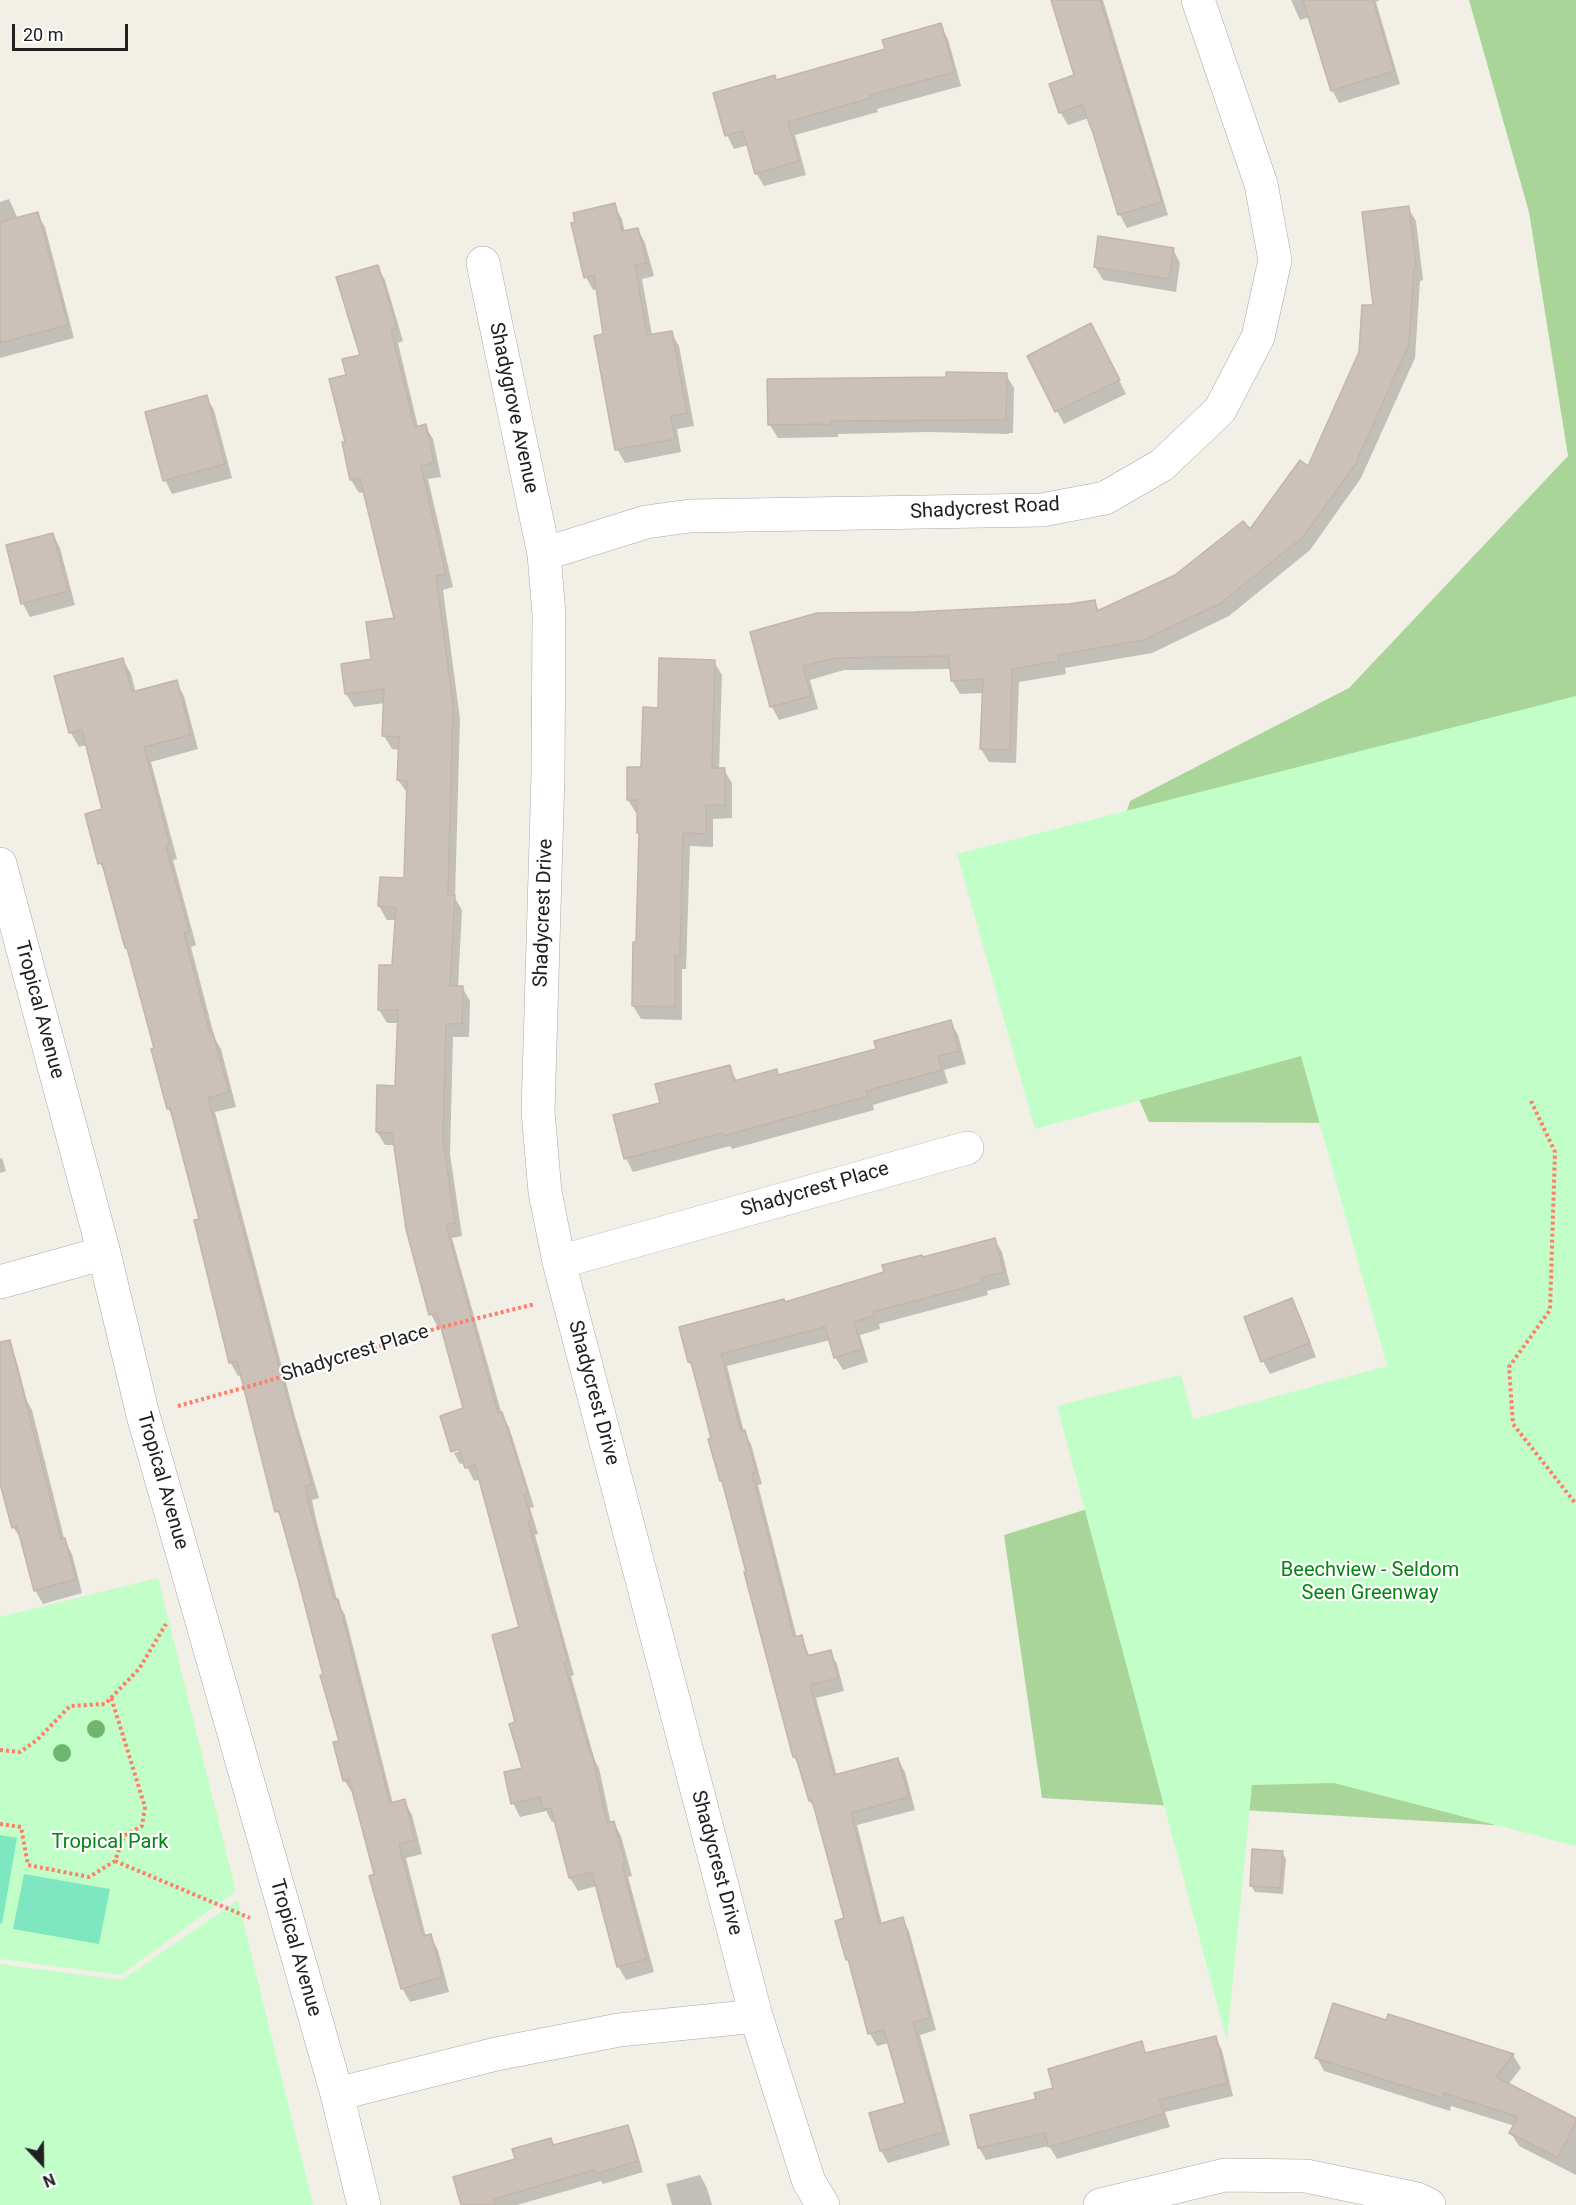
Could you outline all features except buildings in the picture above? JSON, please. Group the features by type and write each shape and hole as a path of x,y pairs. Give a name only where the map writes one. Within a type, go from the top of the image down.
{"street":[{"name":"Shadycrest Road","path":"544,554 646,522 690,516 1042,510 1105,498 1162,465 1220,410 1258,337 1275,260 1261,184 1198,0"},
{"name":"Shadygrove Avenue","path":"483,263 544,554"},
{"name":"Shadycrest Drive","path":"544,554 549,614 548,774 538,1112 545,1192 559,1262 756,2016 810,2182 823,2205"},
{"name":"Tropical Avenue","path":"0,864 104,1253 143,1415 337,2094 364,2205"},
{"name":"Shadycrest Place","path":"559,1262 967,1148"},
{"path":"0,1282 104,1253"},
{"path":"337,2094 496,2054 619,2030 756,2016"},
{"path":"1100,2205 1225,2175 1306,2176 1417,2199 1429,2205"}],"path":[{"path":"1531,1101 1555,1152 1550,1310 1509,1367 1513,1424 1576,1504"},
{"name":"Shadycrest Place","path":"143,1415 261,1383 438,1328 568,1296"},
{"path":"0,1750 20,1752 37,1740 70,1706 105,1704 139,1669 169,1620"},
{"path":"0,1824 21,1827 28,1865 89,1877 115,1861 124,1836 142,1826 145,1808 111,1697"},
{"path":"115,1861 257,1922"}],"green space":[{"name":"Beechview - Seldom Seen Greenway","path":"1469,0 1576,0 1576,1830 1042,1798 1004,1535 1456,1394 1357,1123 1149,1122 1079,962 1130,801 1349,688 1568,456 1529,212"},
{"name":"Beechview - Seldom Seen Greenway","path":"1576,696 1576,1846 1334,1783 1252,1785 1227,2041 1057,1406 1181,1375 1193,1419 1387,1366 1301,1056 1035,1129 957,854"},
{"name":"Tropical Park","path":"158,1578 236,1891 121,1975 0,1959 0,1617"},
{"path":"0,1835 17,1838 2,1924 0,1923"},
{"path":"24,1874 110,1889 99,1944 13,1929"},
{"path":"238,1900 313,2205 0,2205 0,1964 122,1980"}]}
